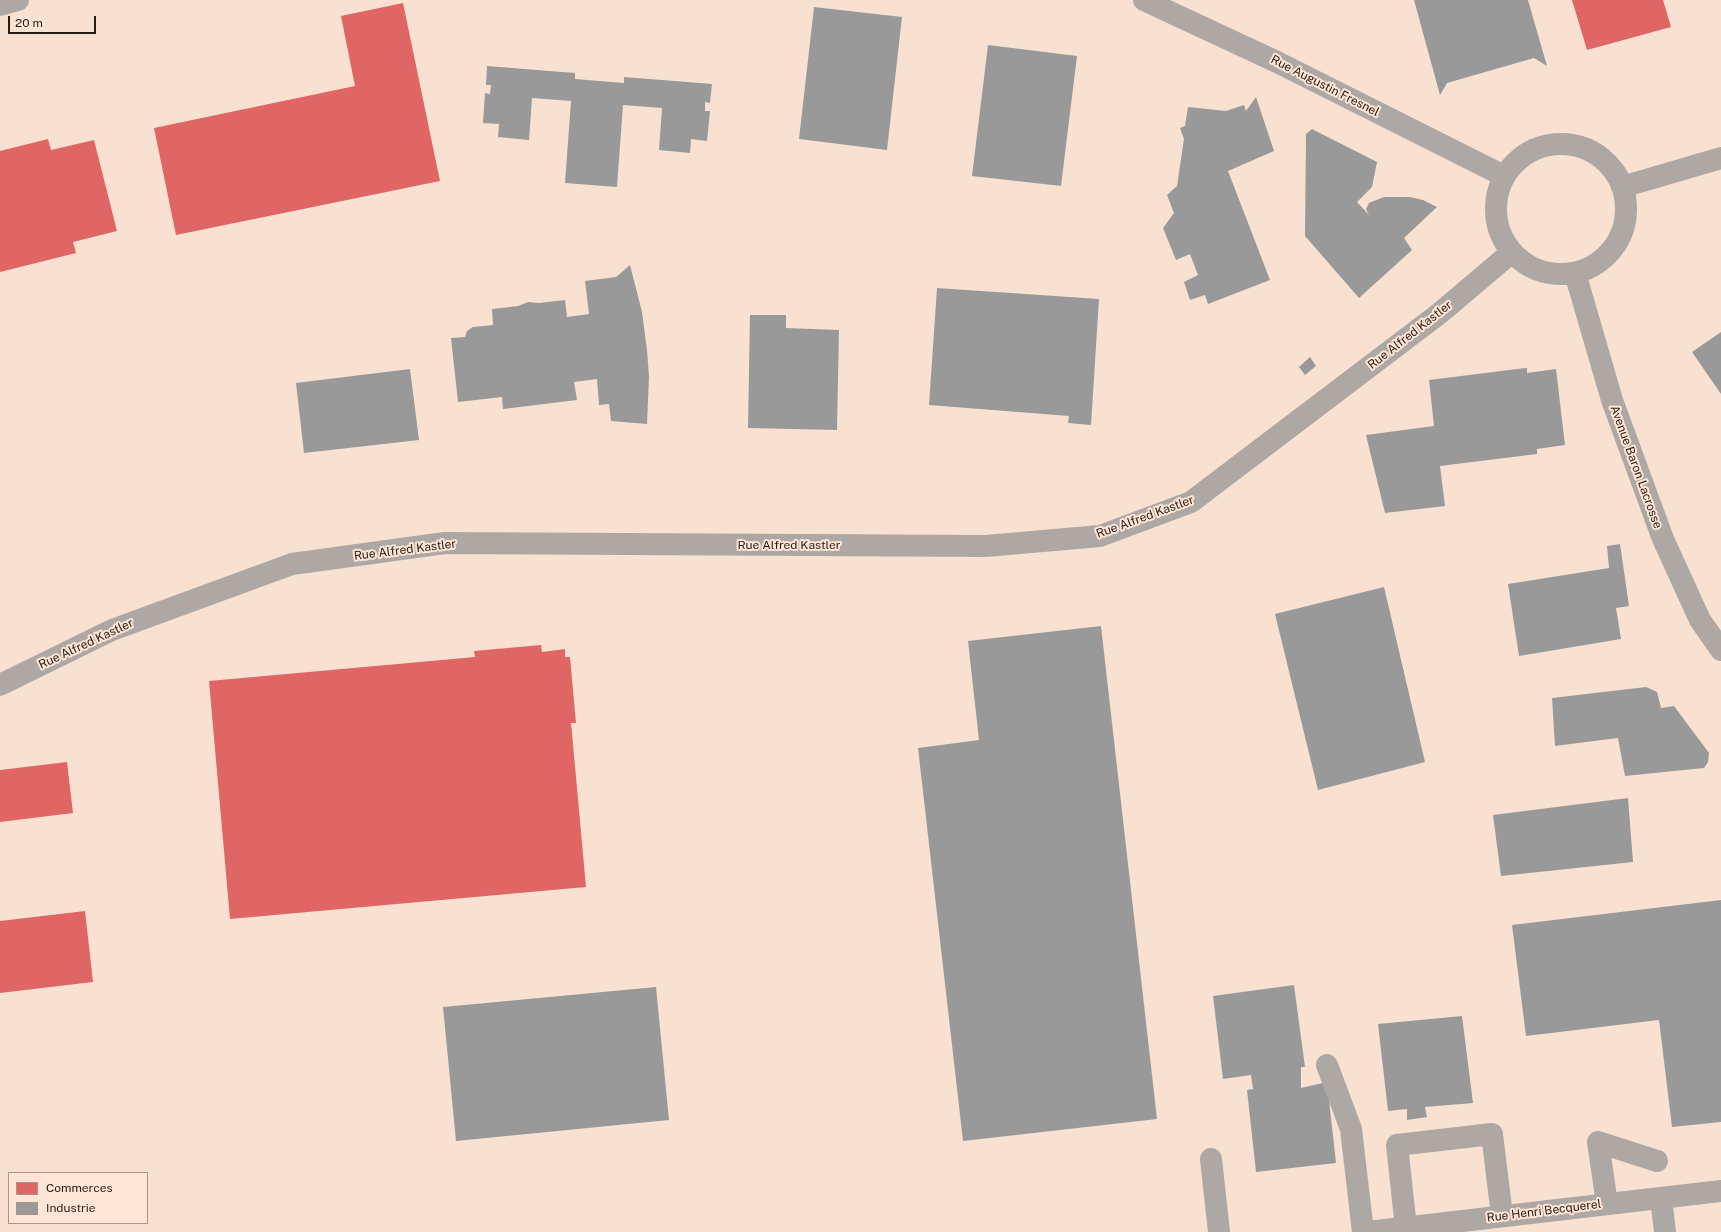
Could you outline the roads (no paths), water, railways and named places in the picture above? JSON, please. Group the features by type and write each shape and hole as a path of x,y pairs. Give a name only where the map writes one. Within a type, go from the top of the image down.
{"street":[{"path":"0,5 18,0"},
{"name":"Rue Augustin Fresnel","path":"1144,0 1277,62 1504,176"},
{"path":"1555,143 1576,145 1595,152 1611,166 1622,187 1627,202 1626,221 1619,240 1608,255 1593,266 1575,273 1557,274 1540,271 1525,264 1512,252 1500,235 1495,215 1496,194 1504,176 1517,159 1535,148 1555,143"},
{"path":"1622,187 1721,158"},
{"name":"Rue Alfred Kastler","path":"0,685 112,630 292,564 445,543 986,546 1100,536 1191,502 1440,313 1512,252"},
{"name":"Avenue Baron Lacrosse","path":"1575,273 1612,400 1663,539 1700,620 1721,650"},
{"path":"1327,1066 1351,1129 1363,1232"},
{"path":"1406,1228 1398,1145 1452,1138 1492,1134 1502,1216"},
{"path":"1607,1204 1598,1142 1657,1161"},
{"path":"1212,1159 1220,1232"},
{"name":"Rue Henri Becquerel","path":"1368,1232 1721,1191"},
{"path":"1661,1198 1665,1232"}]}
